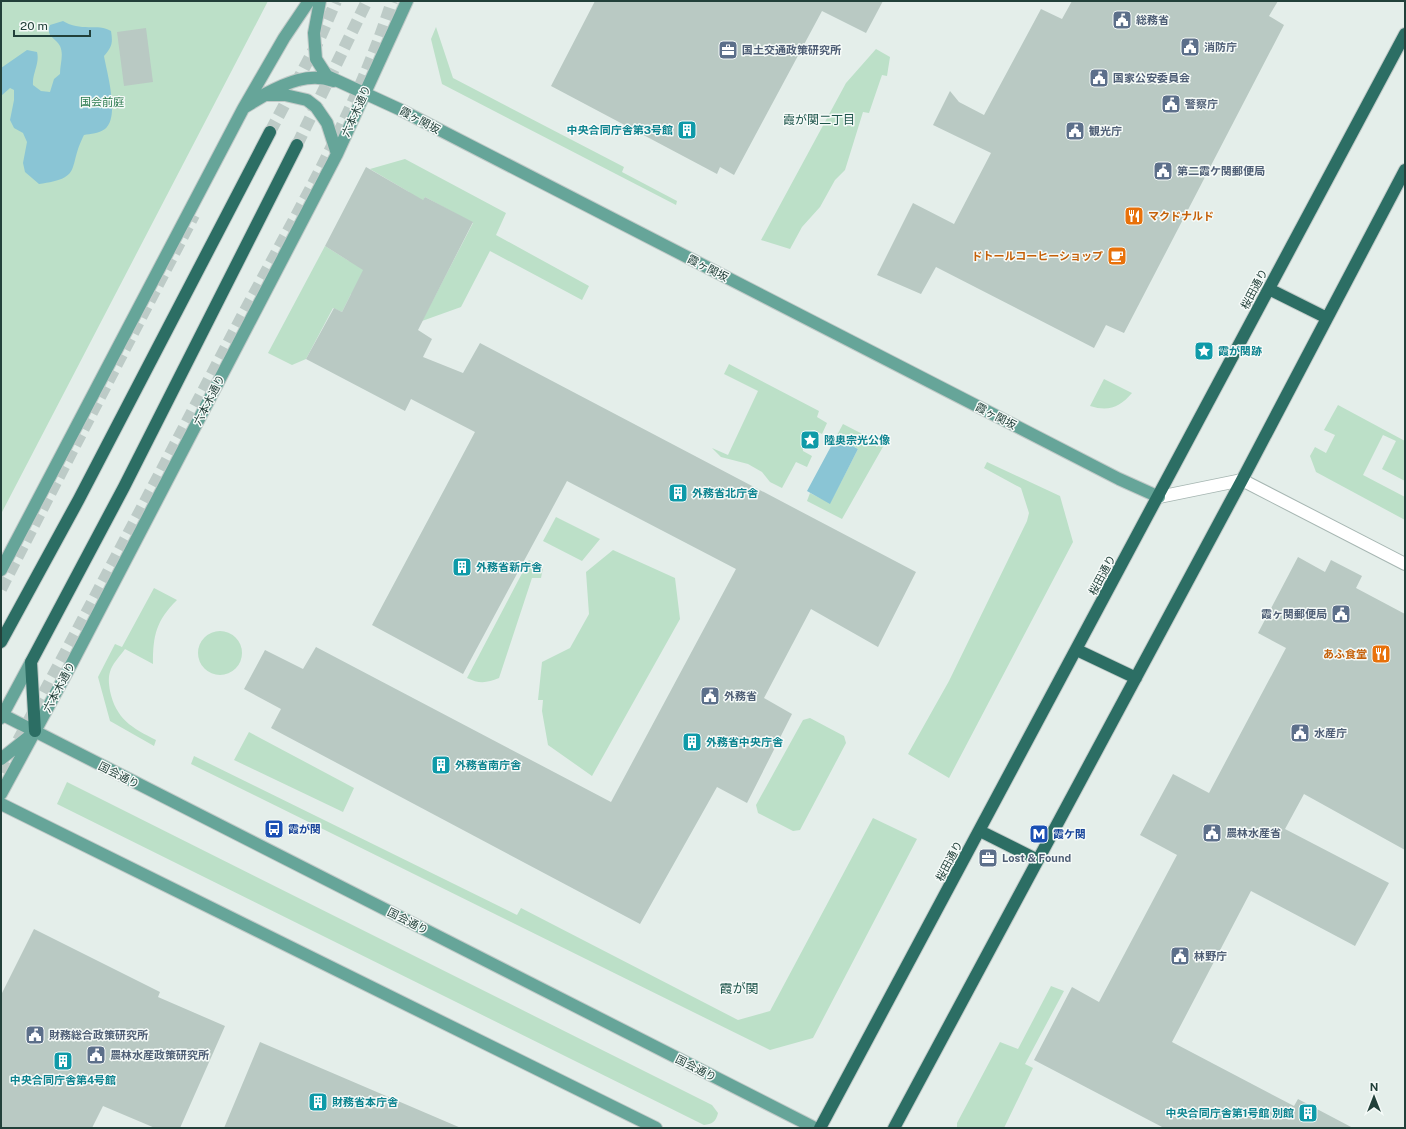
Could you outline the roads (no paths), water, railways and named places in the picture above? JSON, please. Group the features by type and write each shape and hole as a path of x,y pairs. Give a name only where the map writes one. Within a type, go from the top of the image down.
{"highway":[{"name":"桜田通り","path":"820,1128 1159,497 1405,34"},
{"path":"1,642 79,499 270,132"},
{"path":"35,731 31,662 124,487 297,145"},
{"path":"894,1128 1242,480 1405,170"},
{"path":"1269,289 1327,318"},
{"path":"1077,650 1136,678"},
{"path":"980,831 1038,860"}],"main road":[{"path":"1,570 242,109 284,38 309,1"},
{"name":"霞ヶ関坂","path":"320,1 314,33 316,60 327,76 364,92 1119,479 1159,497"},
{"name":"六本木通り","path":"1,794 337,154 364,92 407,1"},
{"path":"242,109 283,84 297,80 327,78 364,92"},
{"path":"264,95 285,95 307,100 316,107 332,133 337,154"},
{"path":"2,716 31,662"},
{"name":"国会通り","path":"2,716 35,731 814,1128"},
{"path":"1,758 35,731"},
{"path":"1,804 656,1128"}],"street":[{"path":"1159,497 1242,480 1405,564"}],"water":[{"path":"63,21 76,26 100,28 111,31 111,45 104,56 110,83 112,115 105,129 84,135 69,175 53,182 39,184 25,172 23,163 27,142 23,133 14,128 10,120 14,100 14,90 10,88 1,96 1,68 27,50 37,52 38,61 33,85 41,91 50,92 54,79 60,74 62,56 60,46 50,34 49,29 50,25"},
{"path":"836,437 858,449 830,504 807,491"}],"tunnel":[{"path":"270,132 319,40 336,1"},
{"path":"297,145 367,1"},
{"path":"1,772 323,165 361,84 392,1"},
{"path":"1,589 194,215"}],"place":[{"name":"総務省","path":"1122,20"},
{"name":"消防庁","path":"1190,47"},
{"name":"国土交通政策研究所","path":"728,50"},
{"name":"国家公安委員会","path":"1099,78"},
{"name":"警察庁","path":"1171,104"},
{"name":"中央合同庁舎第3号館","path":"687,130"},
{"name":"観光庁","path":"1075,131"},
{"name":"第二霞ケ関郵便局","path":"1163,171"},
{"name":"マクドナルド","path":"1134,216"},
{"name":"ドトールコーヒーショップ","path":"1117,256"},
{"name":"霞が関跡","path":"1204,351"},
{"name":"陸奥宗光公像","path":"810,440"},
{"name":"外務省北庁舎","path":"678,493"},
{"name":"外務省新庁舎","path":"462,567"},
{"name":"霞ヶ関郵便局","path":"1341,614"},
{"name":"あふ食堂","path":"1381,654"},
{"name":"外務省","path":"710,696"},
{"name":"水産庁","path":"1300,733"},
{"name":"外務省中央庁舎","path":"692,742"},
{"name":"外務省南庁舎","path":"441,765"},
{"name":"霞が関","path":"274,829"},
{"name":"農林水産省","path":"1212,833"},
{"name":"霞ケ関","path":"1039,834"},
{"name":"Lost & Found","path":"988,858"},
{"name":"林野庁","path":"1180,956"},
{"name":"財務総合政策研究所","path":"35,1035"},
{"name":"農林水産政策研究所","path":"96,1055"},
{"name":"中央合同庁舎第4号館","path":"63,1061"},
{"name":"財務省本庁舎","path":"318,1102"},
{"name":"中央合同庁舎第1号館 別館","path":"1308,1113"}],"district":[{"name":"霞が関二丁目","path":"819,120"},
{"name":"霞が関","path":"739,988"}],"park label":[{"name":"国会前庭","path":"102,102"}]}
